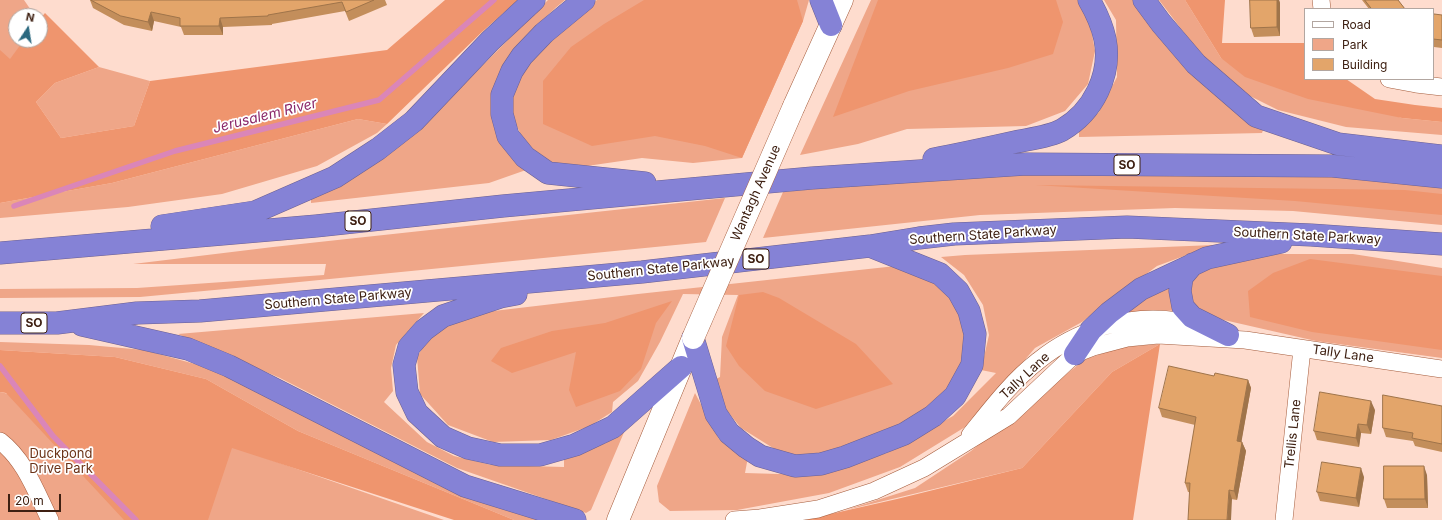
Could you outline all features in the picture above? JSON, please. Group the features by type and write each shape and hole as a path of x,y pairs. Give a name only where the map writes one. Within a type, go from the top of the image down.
{"highway":[{"path":"0,242 13,239 148,228 255,212 335,177 378,149 414,121 490,41 534,0"},
{"path":"584,0 544,33 522,56 512,70 502,95 502,114 508,136 525,157 548,173 646,183 716,187"},
{"path":"821,0 832,25"},
{"path":"812,178 935,159 1038,137 1061,130 1083,114 1092,103 1101,85 1106,60 1105,39 1097,14 1089,0"},
{"path":"1144,0 1161,23 1196,64 1256,116 1338,144 1442,156"},
{"name":"SO","path":"0,253 316,226 503,206 812,178 1026,164 1333,166 1442,177"},
{"name":"Southern State Parkway","path":"0,323 57,323 137,313 200,311 642,272 870,246 954,234 1127,227 1311,235 1442,244"},
{"path":"1075,354 1091,330 1141,289 1207,258 1311,235"},
{"path":"693,338 716,414 730,433 746,447 760,456 795,466 821,464 845,458 904,434 933,416 955,396 972,365 975,334 969,311 958,291 940,274 870,246"},
{"path":"1193,264 1182,277 1180,291 1183,307 1192,317 1236,337"},
{"path":"642,272 500,297 443,316 424,330 409,347 404,365 407,392 417,413 443,437 468,448 500,455 540,455 575,445 613,427 681,367"},
{"path":"69,322 188,350 229,366 464,486 575,520"}],"main road":[{"name":"Wantagh Avenue","path":"623,519 693,338 842,0"}],"street":[{"path":"1394,80 1442,87"},
{"name":"Tally Lane","path":"961,445 1006,392 1038,361 1067,341 1091,330 1146,319 1178,321 1236,337 1302,349 1442,368"},
{"name":"Tally Lane","path":"734,520 760,518 818,509 874,491 924,468 1009,416 1075,354 1093,347 1127,338 1158,335 1236,337"},
{"name":"Trellis Lane","path":"1284,520 1302,349"},
{"path":"0,441 8,447 27,473 50,520"}],"green space":[{"path":"0,0 24,0 30,8 8,8 8,48 19,48 0,74"},
{"path":"548,0 565,0 538,25 500,73 526,170 489,183 311,203 311,196 468,80"},
{"path":"597,0 809,0 803,21 742,158 693,163 642,158 587,166 554,164 525,143 509,110 514,78 533,54"},
{"path":"871,0 1078,0 1089,17 1095,51 1088,84 1065,111 1026,126 907,129 858,144 800,155"},
{"path":"1104,0 1136,0 1264,127 1262,133 1079,137 1079,132 1099,112 1117,77 1116,20"},
{"path":"1159,0 1185,0 1221,58 1402,118 1442,122 1442,135 1346,127 1278,110 1236,89 1208,64"},
{"path":"99,67 150,81 134,126 61,138 36,102 55,83"},
{"path":"358,119 387,124 377,133 317,166 222,194 128,207 0,218 0,203 112,183"},
{"path":"1293,171 1442,184 1442,225 1293,211 1175,208 980,215 763,238 783,192 970,174"},
{"path":"725,198 706,242 140,297 0,298 0,289 137,288 324,275 326,264 133,264 273,247"},
{"path":"1214,245 1157,266 1082,322 1035,348 970,424 900,467 829,493 737,510 670,511 659,502 657,486 695,393 719,439 748,457 745,473 812,475 887,453 953,416 996,373 981,370 989,335 983,305 964,275 941,257"},
{"path":"1269,254 1353,254 1442,268 1442,358 1316,341 1202,315 1189,303 1191,273 1219,264"},
{"path":"896,266 949,290 966,330 960,372 942,400 889,430 812,457 781,453 741,428 724,407 714,380 720,377 722,337 738,295 683,294 660,342 638,381 613,402 612,412 590,426 551,440 493,442 448,425 420,394 417,357 434,329 468,314"},
{"path":"1171,281 1176,311 1160,310 1127,313 1126,309"},
{"path":"424,313 396,345 391,368 393,391 384,402 427,442 454,456 491,465 564,467 564,457 606,443 625,430 591,510 586,513 457,468 280,378 178,334"},
{"path":"0,342 89,345 144,350 224,372 543,520 514,520 298,431 206,379 115,357 0,350"},
{"path":"1160,344 1112,372 1022,468 846,510 915,488 971,451 1084,360 1121,347"},
{"name":"Duckpond Drive Park","path":"0,392 222,443 444,520 0,520"}],"shaded area":[{"path":"445,0 518,0 482,32 387,124 358,119 112,183 0,203 0,50 10,59 18,48 48,48 48,16 99,67 55,83 36,102 61,138 134,126 150,81 387,50"},
{"path":"644,0 797,0 803,21 742,158 705,146 655,136 592,146 543,124 543,81 571,47 604,24"},
{"path":"878,0 1056,0 1063,22 1053,54 1008,68 909,91 833,117"},
{"path":"1185,0 1225,0 1222,43 1304,43 1304,80 1347,80 1375,99 1442,108 1442,122 1402,118 1308,99 1245,77 1221,58"},
{"path":"1035,185 1405,190 1442,194 1442,215 1295,201"},
{"path":"1310,259 1442,276 1442,350 1312,332 1250,317 1248,291 1273,273"},
{"path":"763,292 779,298 856,344 893,384 816,409 765,391 739,366 726,346 739,295"},
{"path":"672,301 656,323 641,369 620,391 576,407 569,390 576,352 512,373 491,361 501,348 552,331 605,323"},
{"path":"1160,344 1133,520 804,520 1022,468 1112,372"},
{"path":"0,350 115,357 206,379 298,431 514,520 454,520 232,448 208,520 124,520 6,393 0,392"}],"building":[{"path":"91,0 374,0 346,12 342,2 268,16 220,18 219,26 180,26 180,18 151,12 148,22 121,16"},
{"path":"1250,0 1277,0 1277,27 1251,28"},
{"path":"1365,0 1398,0 1404,8 1371,8"},
{"path":"1434,14 1442,15 1442,40 1434,39"},
{"path":"1169,366 1214,376 1215,373 1248,380 1237,441 1242,442 1234,491 1229,490 1227,520 1188,520 1190,483 1185,483 1196,417 1159,408"},
{"path":"1320,392 1371,401 1367,425 1358,424 1356,438 1314,431"},
{"path":"1383,395 1442,406 1442,444 1412,438 1413,433 1383,428"},
{"path":"1322,462 1361,468 1356,498 1317,492"},
{"path":"1384,466 1424,466 1425,499 1384,499"}],"waterway":[{"name":"Jerusalem River","path":"14,206 175,151 379,100 494,0"},
{"name":"Jerusalem River","path":"0,366 53,436 136,520"}]}
